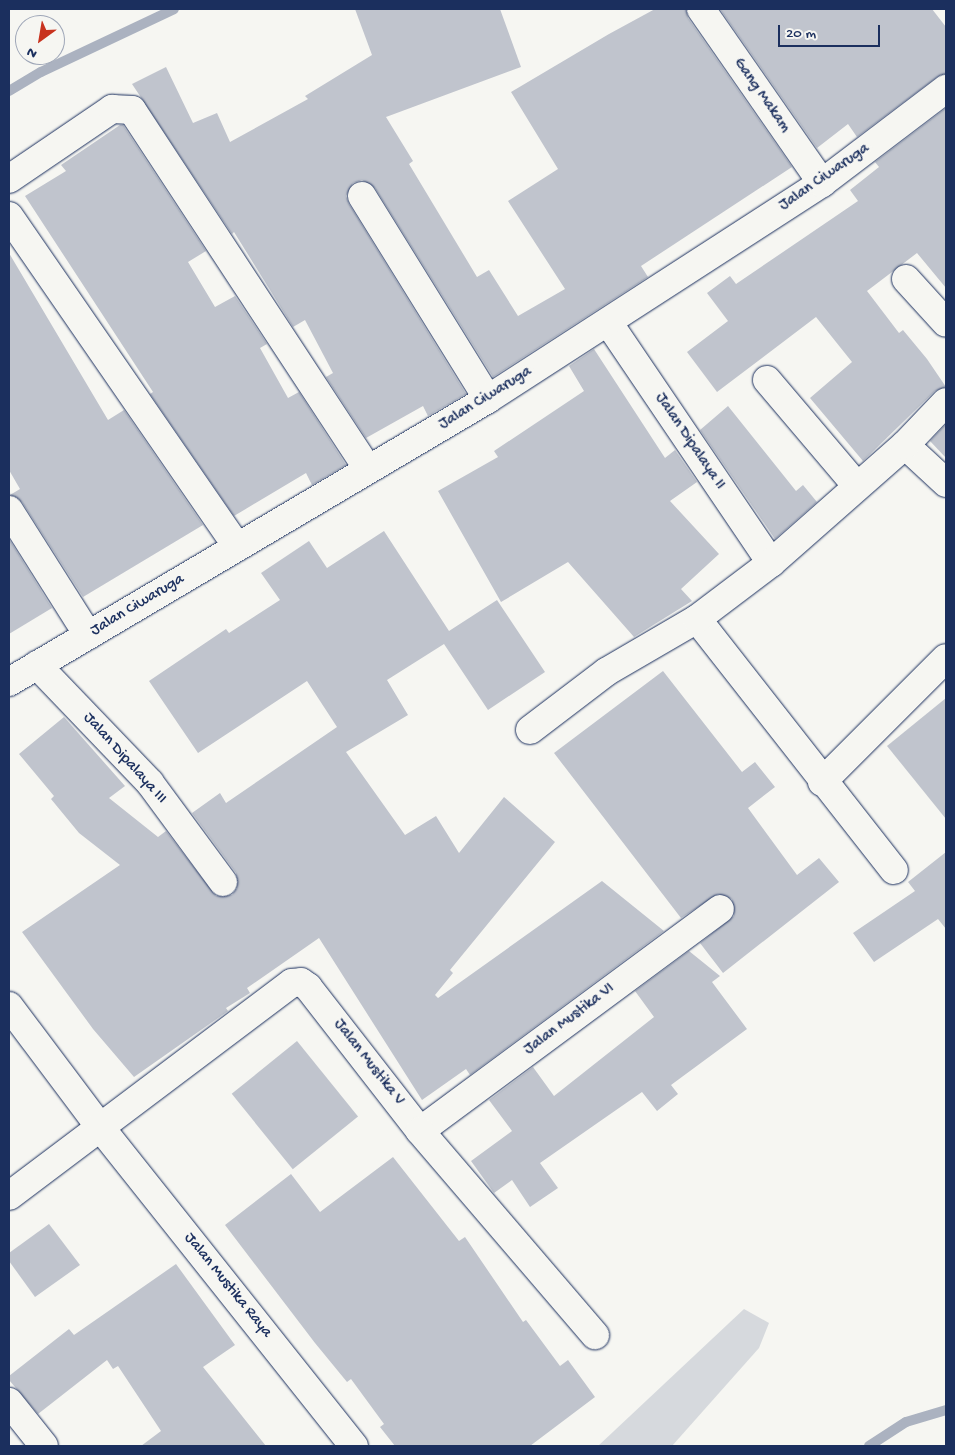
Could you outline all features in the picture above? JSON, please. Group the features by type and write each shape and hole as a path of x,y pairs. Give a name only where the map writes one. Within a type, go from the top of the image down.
{"street":[{"name":"Gang Makam","path":"700,9 822,183"},
{"name":"Jalan Ciwaruga","path":"9,682 488,399 822,183 946,89"},
{"path":"9,179 112,109 132,110 368,469"},
{"path":"362,196 488,399"},
{"path":"9,216 237,547"},
{"path":"906,279 946,323"},
{"name":"Jalan Dipalaya II","path":"608,322 771,563"},
{"path":"766,380 857,486"},
{"path":"530,730 627,658 697,619 771,563 905,445 946,402"},
{"path":"905,445 946,483"},
{"path":"9,510 88,635"},
{"path":"697,619 822,782 894,870"},
{"path":"822,782 946,658"},
{"name":"Jalan Dipalaya III","path":"37,665 150,783 223,882"},
{"name":"Jalan Mustika VI","path":"420,1131 720,909"},
{"name":"Jalan Mustika V","path":"100,1127 292,983 301,982 308,986 420,1131 595,1335"},
{"name":"Jalan Mustika Raya","path":"9,1006 100,1127 354,1446"},
{"path":"9,1196 100,1127"},
{"path":"9,1402 44,1446"}],"shaded area":[{"path":"744,1309 769,1323 759,1348 672,1446 598,1446"}],"building":[{"path":"355,9 500,9 521,67 386,117 413,161 409,164 477,277 489,270 518,316 565,289 508,201 558,169 511,92 609,34 655,9 686,9 688,18 792,167 641,266 648,277 493,377 375,188 362,180 353,183 346,196 349,204 466,394 428,416 423,406 366,438 326,377 333,373 305,320 293,327 234,232 232,234 132,84 166,67 193,123 217,113 230,142 308,99 305,96 372,55"},
{"path":"720,9 932,9 946,27 946,74 937,77 857,137 848,124 817,148"},
{"path":"946,108 946,288 917,253 867,291 899,333 903,330 927,359 946,387 935,391 863,461 810,398 852,362 816,317 717,392 687,352 728,321 707,293 730,276 736,284 858,201 850,190 879,167 875,162"},
{"path":"120,125 123,125 206,251 188,262 215,307 235,296 267,344 260,348 288,398 299,392 346,465 312,485 306,473 234,516 150,394 153,392 25,196 66,171 61,165"},
{"path":"9,253 108,420 124,410 203,525 83,597 22,502 10,495 20,489 9,470"},
{"path":"594,349 665,458 675,450 697,482 670,501 719,554 681,589 692,601 634,637 568,562 501,602 438,491 498,457 494,451 584,391 569,366"},
{"path":"728,406 796,491 803,485 817,502 775,539 700,430"},
{"path":"946,424 946,458 930,441"},
{"path":"384,531 449,631 497,600 545,672 488,710 444,644 387,680 408,715 346,752 405,835 436,816 459,853 504,797 555,842 450,970 453,973 435,995 438,998 602,881 664,931 470,1075 466,1069 422,1100 319,938 247,988 250,993 226,1008 228,1011 134,1077 93,1029 22,932 120,865 79,833 51,799 54,796 19,754 64,717 125,786 109,798 158,837 166,831 216,896 232,895 237,888 236,873 192,813 220,793 226,803 337,727 307,681 198,753 149,681 226,629 229,633 280,600 261,573 309,541 327,568"},
{"path":"9,539 52,608 9,634"},
{"path":"663,671 742,772 755,762 775,787 748,808 797,875 819,858 839,882 723,973 700,943 734,916 732,899 718,894 681,918 554,753"},
{"path":"946,698 946,819 887,746"},
{"path":"946,852 946,929 938,919 874,962 853,933 915,891 908,882"},
{"path":"689,951 720,976 712,982 747,1029 671,1085 678,1094 657,1111 642,1092 540,1163 558,1188 530,1207 512,1180 494,1193 471,1161 512,1131 489,1100 533,1067 554,1096 654,1017 635,991"},
{"path":"297,1041 358,1116 293,1169 232,1094"},
{"path":"393,1157 459,1241 465,1237 523,1322 526,1320 560,1366 568,1360 595,1397 530,1446 395,1446 380,1427 384,1424 351,1379 347,1382 315,1343 225,1225 291,1174 320,1212"},
{"path":"49,1224 80,1265 35,1297 9,1261 9,1253"},
{"path":"176,1264 235,1345 203,1367 266,1446 141,1446 161,1431 118,1366 113,1369 107,1360 38,1414 9,1380 9,1376 69,1329 74,1335"}],"waterway":[{"path":"9,91 41,72 174,9"},
{"path":"869,1446 906,1422 946,1410"}]}
